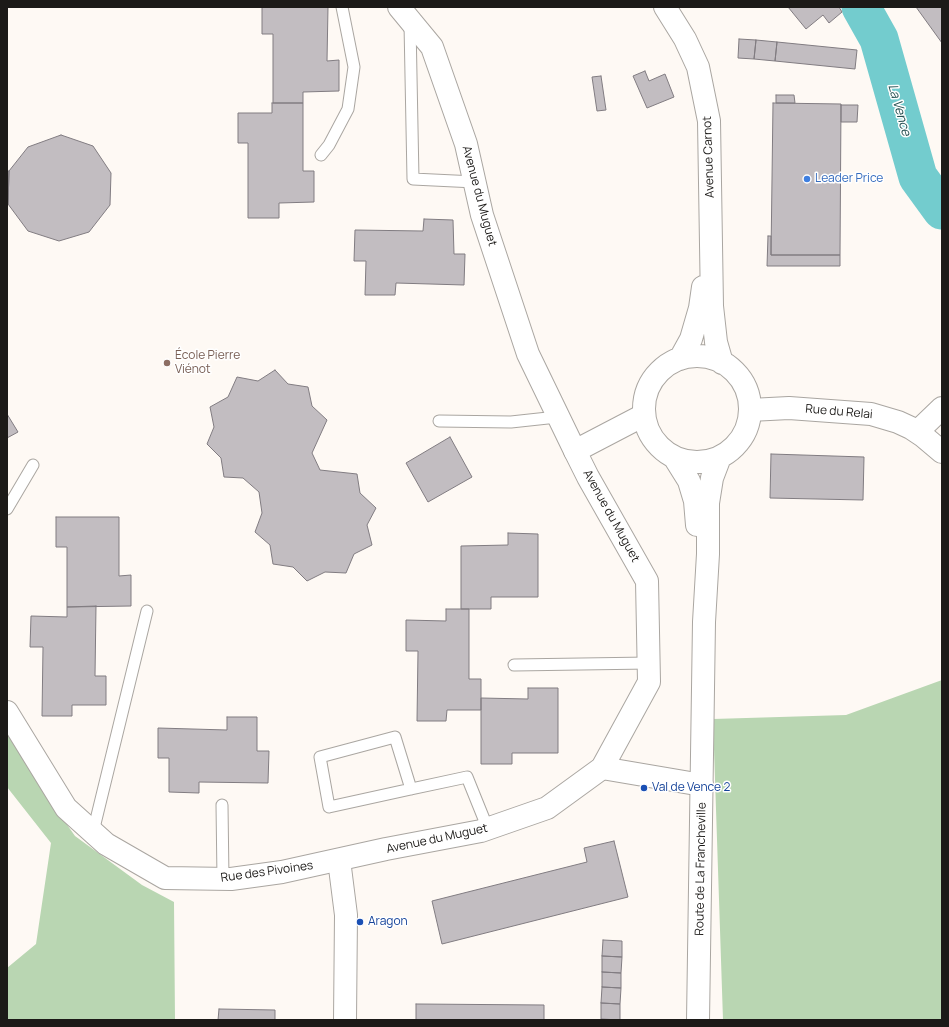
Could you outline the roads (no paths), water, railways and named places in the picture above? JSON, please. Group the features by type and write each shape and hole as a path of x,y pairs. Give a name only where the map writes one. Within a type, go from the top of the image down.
{"street":[{"name":"Avenue Carnot","path":"665,7 685,39 698,68 709,121 712,306 716,342 722,362"},
{"name":"Avenue du Muguet","path":"339,860 488,829 547,808 602,768 649,682 647,581 588,477 557,417 528,354 482,215 466,144 432,47 404,13"},
{"name":"Avenue Carnot","path":"680,359 691,339 700,308 710,221"},
{"path":"674,458 689,462 705,462 720,457 732,449 742,438 748,425 750,410 749,396 743,382 734,371 722,362 709,357 694,356 680,359 664,368 652,381 645,397 644,416 649,433 660,447 674,458 690,481 695,501 704,622"},
{"name":"Rue du Relai","path":"750,410 790,408 871,414 898,422 917,432 942,452"},
{"path":"917,432 942,408"},
{"path":"575,451 644,416"},
{"path":"704,622 708,554 708,503 712,478 720,457"},
{"name":"Route de La Francheville","path":"698,1020 704,622"},
{"name":"Rue des Pivoines","path":"7,712 66,808 106,844 165,878 223,879 282,872 339,860"},
{"path":"602,768 702,784"},
{"path":"339,860 346,915 345,1020"}],"lane":[{"path":"321,155 329,145 348,109 354,67 342,7"},
{"path":"404,13 413,179 475,182"},
{"path":"439,421 511,422 557,417"},
{"path":"7,509 33,465"},
{"path":"93,832 147,611"},
{"path":"514,665 649,663"},
{"path":"412,789 395,737 320,757 329,807 412,789 467,777 488,829"},
{"path":"222,805 223,879"}],"waterway":[{"name":"La Vence","path":"861,7 879,39 918,177 942,210"}],"place":[{"name":"Leader Price","path":"807,179"},
{"name":"École Pierre Viénot","path":"167,363"},
{"name":"Val de Vence 2","path":"644,788"},
{"name":"Aragon","path":"360,922"}]}
